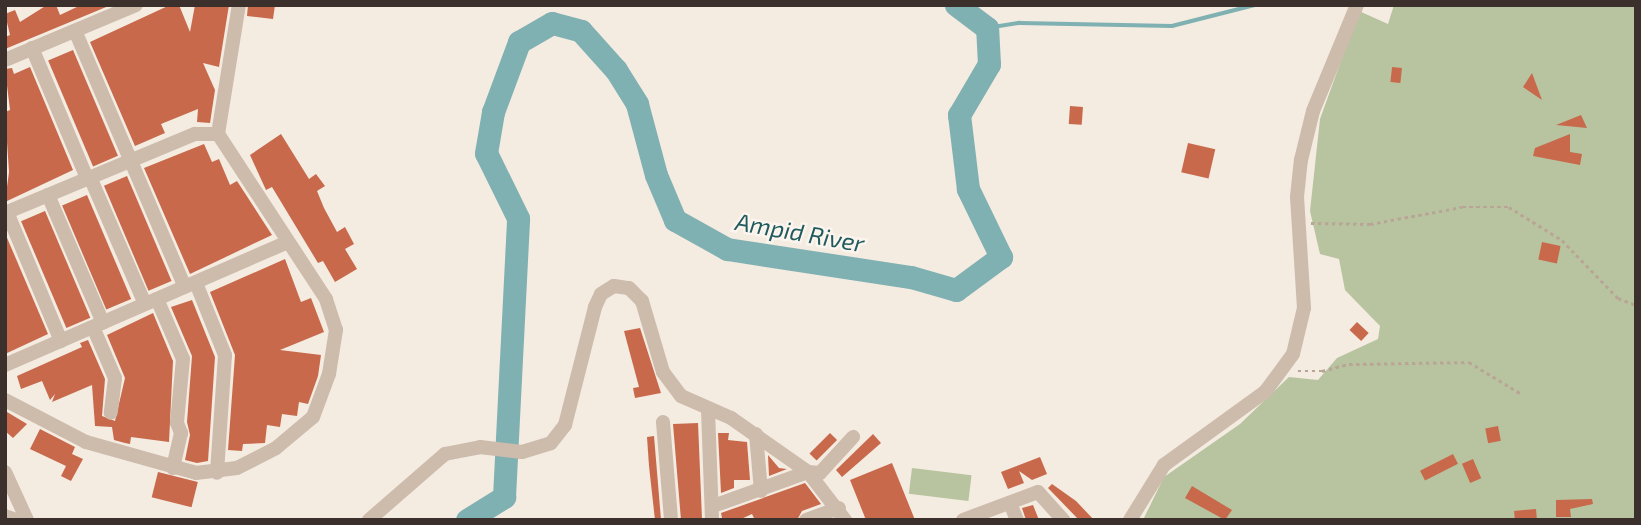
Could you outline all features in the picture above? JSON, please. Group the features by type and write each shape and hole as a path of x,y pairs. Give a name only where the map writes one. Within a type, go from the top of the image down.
{"street":[{"path":"5,60 76,33 136,5"},
{"path":"5,400 86,442 173,468 217,473 276,448 313,417 328,374 336,330 326,299 286,243 218,134 239,5"},
{"path":"1130,520 1164,465 1265,392 1284,371 1300,334 1304,308 1298,228 1301,160 1313,111 1357,5"},
{"path":"76,33 129,160 225,355 217,473"},
{"path":"32,48 89,178 183,367 177,423 181,433 173,468"},
{"path":"61,341 6,213 195,134 218,134"},
{"path":"48,195 98,325 115,378 111,413"},
{"path":"5,365 286,243"},
{"path":"369,520 445,454 480,447 538,450 551,443 565,425 595,307 601,293 614,286 629,288 642,301 663,372 681,397 757,434 808,472 842,514 806,520"},
{"path":"708,410 713,513 808,472 820,473 853,437"},
{"path":"663,422 671,520"},
{"path":"757,434 761,491"},
{"path":"5,472 27,520"},
{"path":"966,519 1038,492 1063,520"},
{"path":"1010,503 1017,520"},
{"path":"5,516 16,520"}],"path":[{"path":"1298,228 1319,221 1370,224 1462,207 1509,207 1562,240 1618,298 1636,305"},
{"path":"1284,371 1322,371 1349,364 1469,362 1520,393"}],"green space":[{"path":"1394,5 1636,5 1636,520 1143,520 1164,477 1240,424 1289,377 1318,380 1337,358 1378,339 1380,326 1345,290 1339,259 1320,254 1310,211 1320,119 1359,11 1388,24"},
{"path":"912,468 972,475 968,501 909,494"}],"building":[{"path":"47,5 56,5 60,15 81,5 111,5 5,49 5,37 10,35 5,14 15,10 20,22"},
{"path":"170,5 179,5 190,32 195,5 229,5 219,67 203,63 215,90 210,123 197,122 198,109 161,124 165,133 135,146 90,42"},
{"path":"248,5 275,5 273,19 247,16"},
{"path":"73,50 118,156 93,166 48,61"},
{"path":"30,67 73,170 5,202 9,172 5,112 10,110 5,69 12,68 14,74"},
{"path":"1392,67 1402,68 1400,83 1390,82"},
{"path":"1532,73 1542,100 1523,87"},
{"path":"1070,106 1083,107 1082,125 1069,124"},
{"path":"1581,115 1587,128 1556,125"},
{"path":"281,134 309,179 316,174 325,186 317,191 324,208 337,232 345,227 354,244 345,249 357,269 335,282 323,261 318,263 272,187 266,190 250,155"},
{"path":"1570,134 1570,152 1582,154 1580,165 1533,156 1535,148"},
{"path":"1188,143 1215,149 1209,179 1181,172"},
{"path":"204,144 212,162 219,159 230,185 237,181 272,235 190,274 144,168"},
{"path":"127,176 172,281 149,291 104,186"},
{"path":"87,195 131,299 106,310 62,206"},
{"path":"45,211 90,318 66,328 21,221"},
{"path":"5,233 48,334 5,354"},
{"path":"1542,242 1561,246 1557,264 1538,260"},
{"path":"285,259 301,302 311,298 324,332 280,350 321,355 318,376 308,404 299,402 297,416 282,414 280,427 267,425 265,443 243,444 242,451 228,450 235,355 210,292"},
{"path":"192,300 215,357 208,461 197,463 185,460 190,435 187,422 192,356 171,307"},
{"path":"153,313 173,361 169,442 131,437 130,444 125,443 114,440 112,427 95,426 92,385 52,402 55,394 50,400 42,381 21,389 17,376 82,347 80,343 88,340 105,379 102,416 115,421 125,378 107,335"},
{"path":"1357,322 1369,333 1361,341 1349,330"},
{"path":"640,328 661,393 635,398 633,388 639,387 624,331"},
{"path":"7,412 27,424 13,438 5,431"},
{"path":"698,423 702,519 681,520 673,424"},
{"path":"1498,426 1501,441 1488,443 1485,428"},
{"path":"40,429 75,447 72,454 83,459 71,481 61,476 66,466 30,449"},
{"path":"718,433 729,433 728,440 747,442 750,480 734,480 734,488 721,493"},
{"path":"830,433 837,440 817,461 809,454"},
{"path":"873,434 881,443 842,477 836,470"},
{"path":"654,436 661,520 655,520 649,466 647,437"},
{"path":"1453,454 1458,464 1425,481 1420,471"},
{"path":"768,455 779,468 787,469 769,476"},
{"path":"1040,457 1047,474 1032,480 1019,471 1024,483 1008,489 1001,472"},
{"path":"1473,459 1481,478 1470,483 1462,464"},
{"path":"892,463 915,520 866,520 850,480"},
{"path":"158,472 198,482 191,507 152,497"},
{"path":"805,483 821,504 802,511 797,520 755,520 752,514 739,520 722,518 721,513"},
{"path":"1052,484 1076,501 1094,520 1079,520 1048,488"},
{"path":"1192,486 1232,510 1225,520 1185,498"},
{"path":"1592,499 1593,504 1570,509 1571,517 1556,517 1556,500"},
{"path":"1033,505 1039,520 1026,520 1022,508"},
{"path":"1536,509 1537,520 1515,520 1514,511"}],"waterway":[{"name":"Ampid River","path":"467,520 504,497 518,218 486,153 493,112 519,42 552,23 581,31 616,70 637,104 656,175 675,220 727,249 911,277 956,290 1001,257 968,189 959,115 989,64 987,28 956,5"},
{"path":"987,28 1020,23 1172,26 1255,5"}]}
